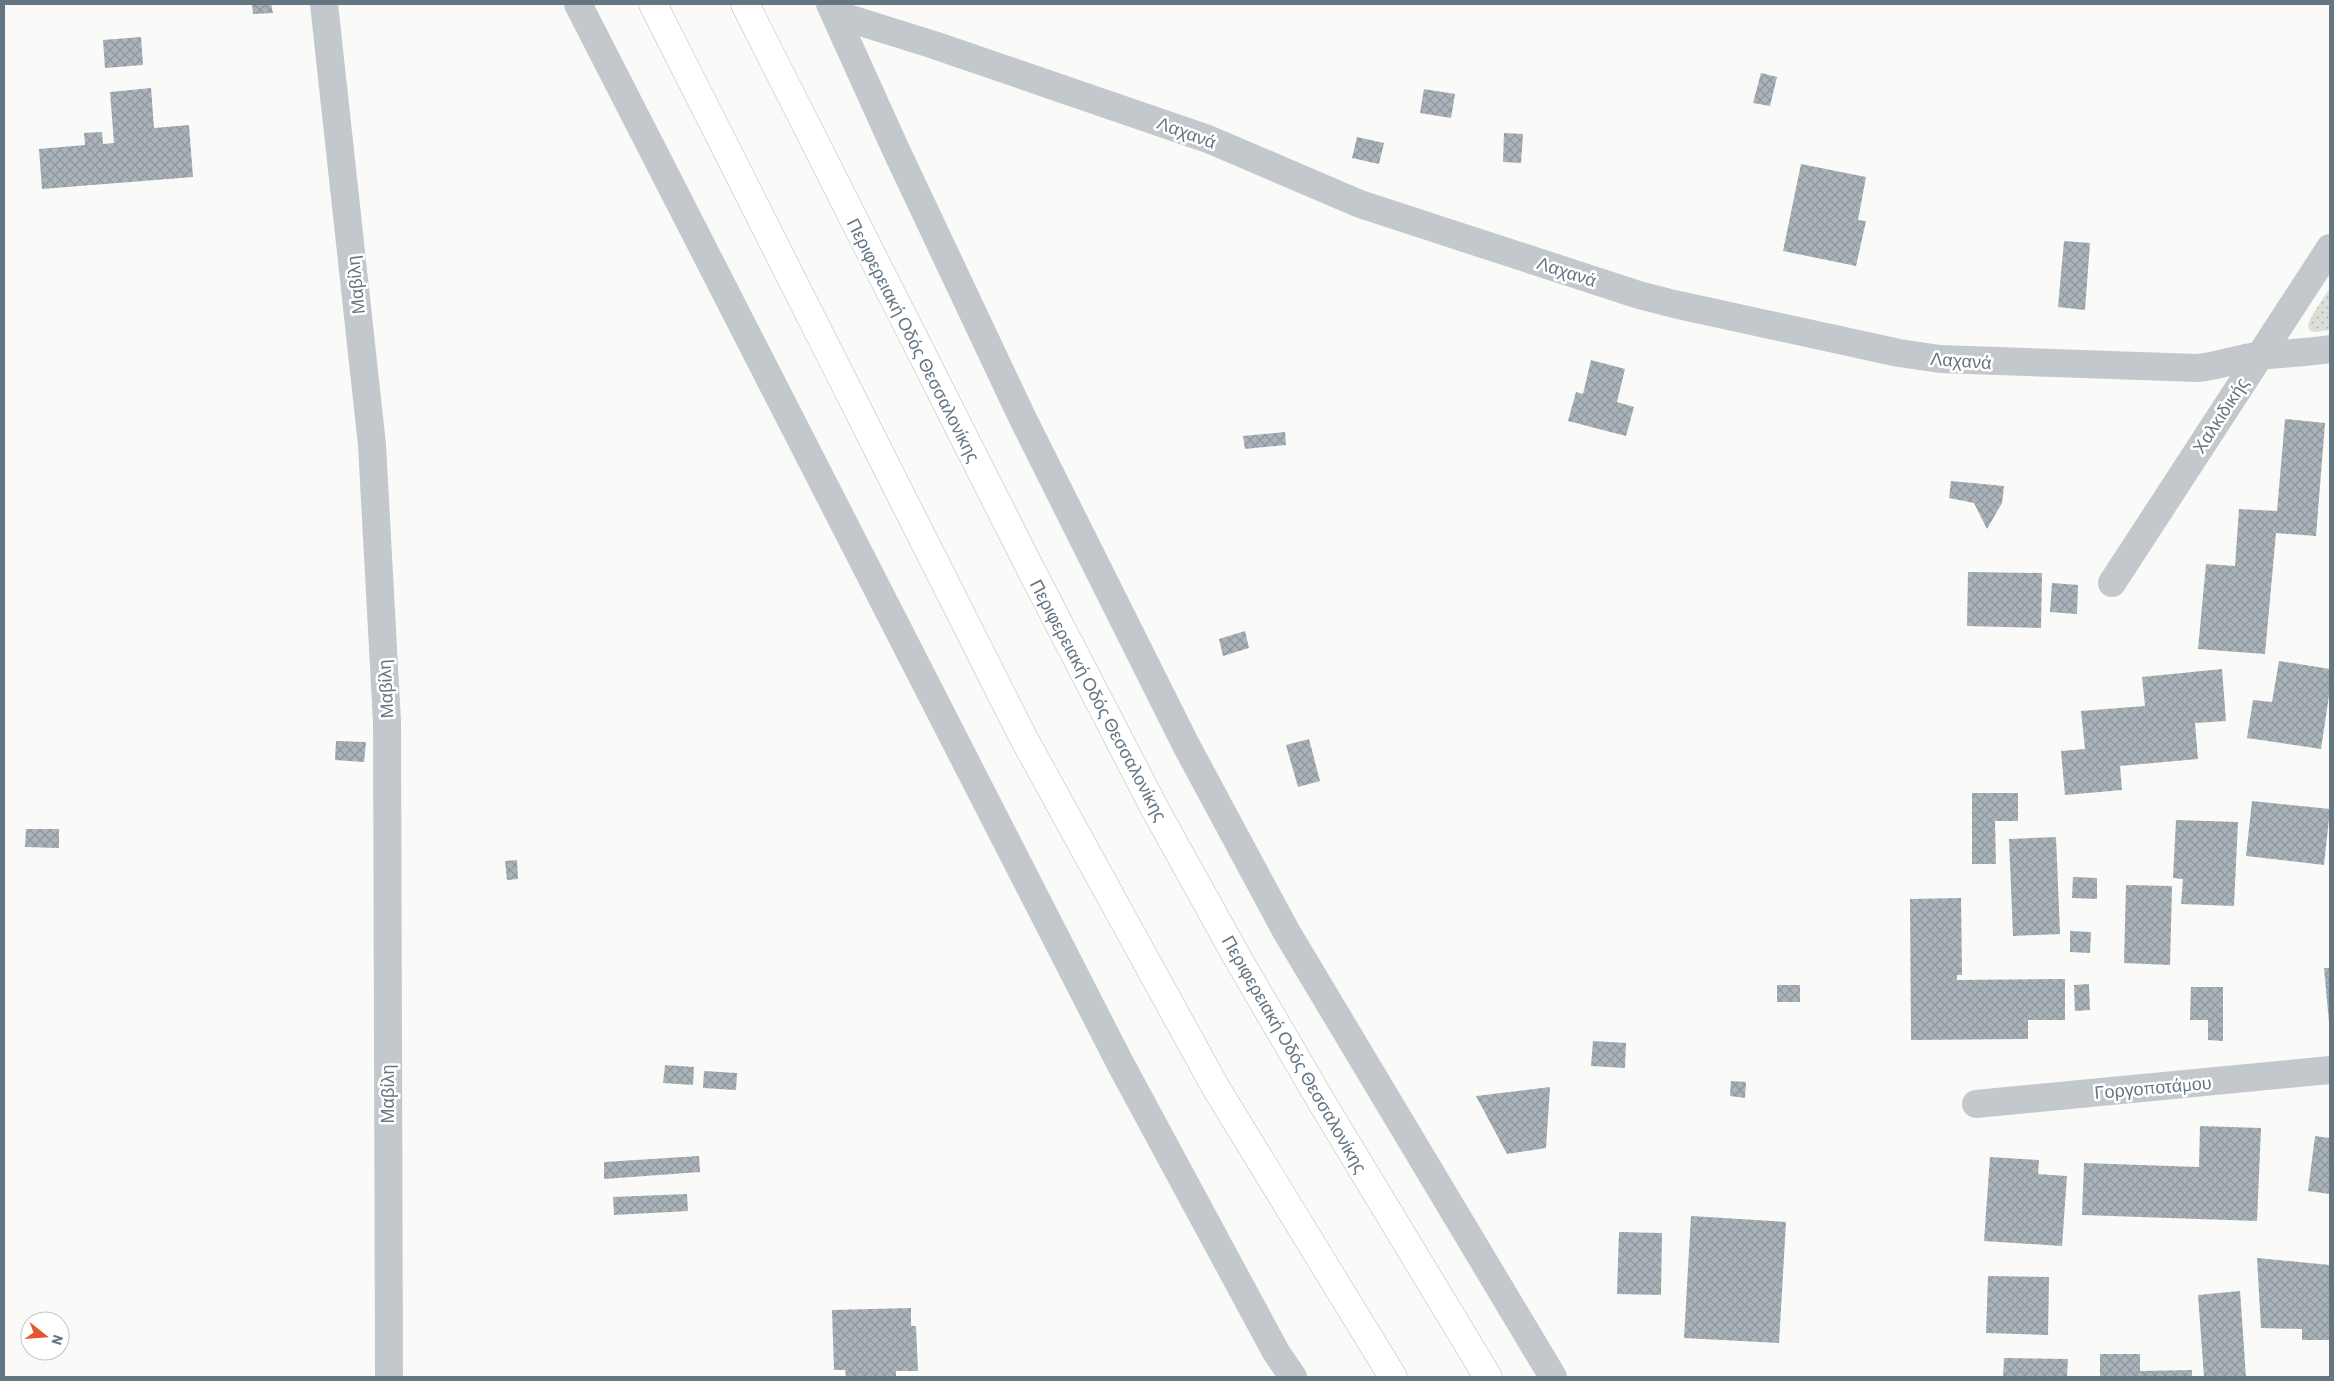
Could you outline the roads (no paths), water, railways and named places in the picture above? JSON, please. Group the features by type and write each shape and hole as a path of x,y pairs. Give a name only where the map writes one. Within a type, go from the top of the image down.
{"highway":[{"path":"653,4 1023,737 1216,1088 1393,1377"},
{"name":"Περιφερειακή Οδός Θεσσαλονίκης","path":"744,4 1116,736 1236,957 1488,1377"}],"street":[{"name":"Μαβίλη","path":"324,4 372,445 387,722 389,1377"},
{"path":"578,4 1120,1063 1276,1352 1293,1377"},
{"path":"833,9 896,150 1022,417 1186,745 1286,931 1553,1377"},
{"name":"Λαχανά","path":"833,9 1199,136 1263,161 1360,204 1639,295 1674,304 1891,351 1940,359 2190,368 2214,366 2258,356 2302,354 2330,349"},
{"name":"Χαλκιδικής","path":"2112,583 2330,248"},
{"name":"Γοργοποτάμου","path":"1976,1104 2330,1070"}]}
